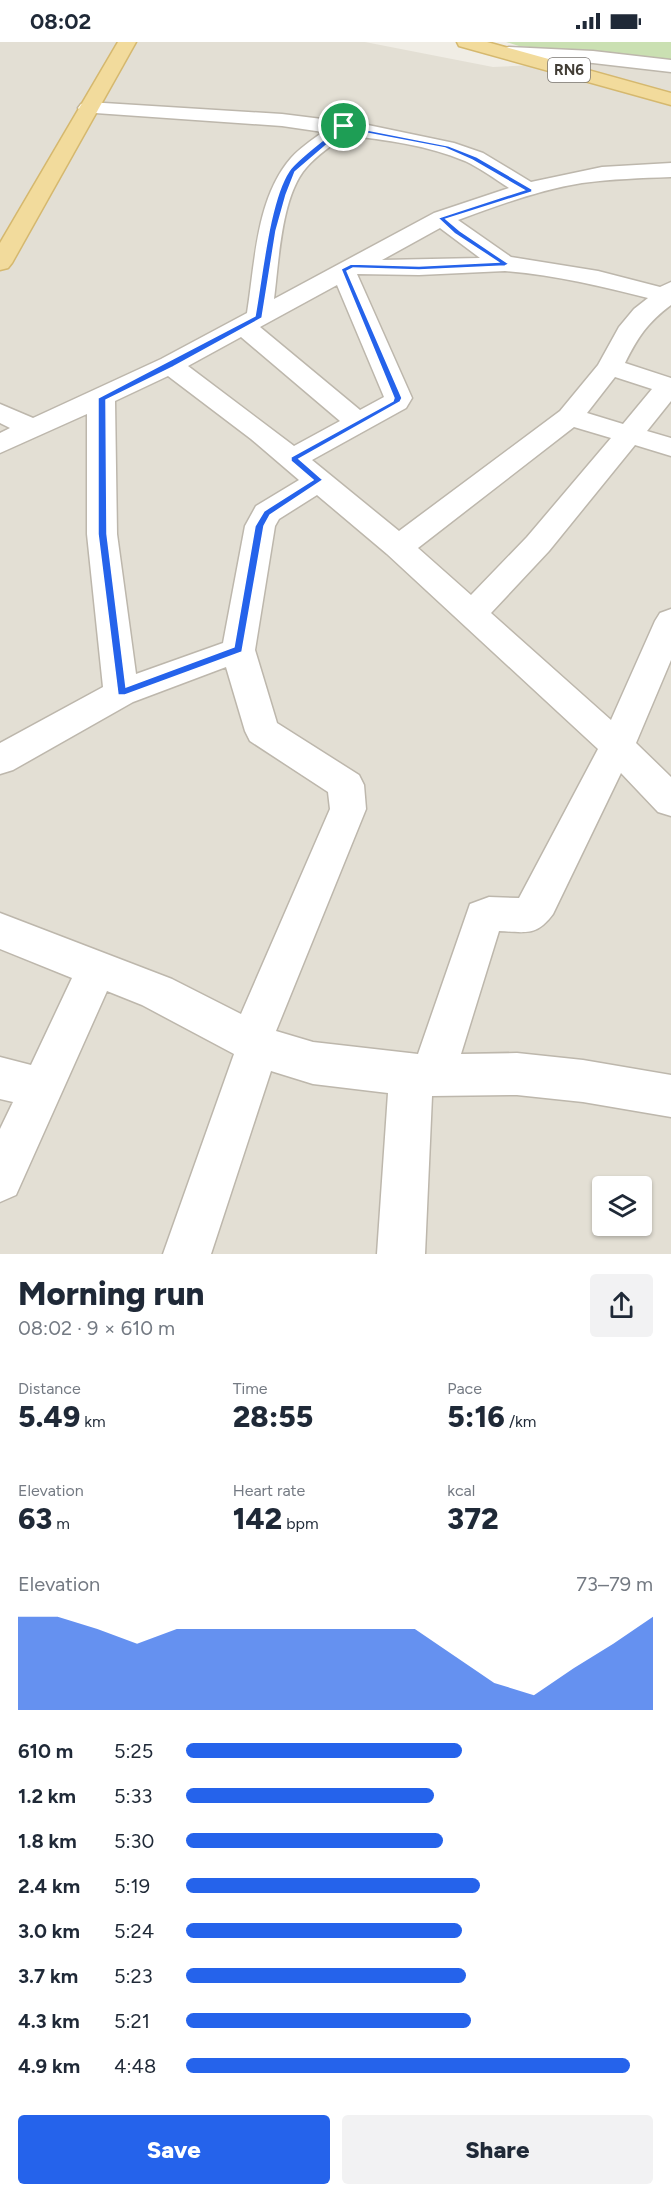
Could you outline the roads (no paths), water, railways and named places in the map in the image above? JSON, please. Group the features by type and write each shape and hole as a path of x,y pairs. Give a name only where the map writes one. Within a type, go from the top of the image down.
{"main road":[{"path":"3,250 128,42"},
{"name":"RN6","path":"466,42 671,99"}],"street":[{"path":"508,53 593,57 671,66"},
{"path":"88,108 344,126 447,147 475,158 529,190"},
{"path":"251,321 273,231 292,171 344,126"},
{"path":"0,444 170,365 442,218 529,190 601,174 671,170"},
{"path":"442,218 464,237 505,264"},
{"path":"347,268 419,268 505,264 531,266 669,292"},
{"path":"294,459 396,402 398,398 347,268"},
{"path":"398,547 570,417 610,367 628,332 643,314 669,292"},
{"path":"251,321 358,422"},
{"path":"170,365 294,459 398,547 617,746 671,801"},
{"path":"471,614 538,544 670,386 610,367"},
{"path":"102,398 102,534 121,693"},
{"path":"0,412 33,429"},
{"path":"570,417 671,447"},
{"path":"251,1040 349,802 346,785 262,731 238,650 260,526 267,513 319,480"},
{"path":"401,1254 422,1075 484,916 492,914 529,915 539,902 617,746 671,621"},
{"path":"0,760 121,693 238,650"},
{"path":"0,931 157,992 272,1051 313,1062 422,1075 517,1074 671,1096"},
{"path":"0,1179 97,968"},
{"path":"187,1254 257,1050 251,1040"},
{"path":"0,1078 43,1089"}]}
